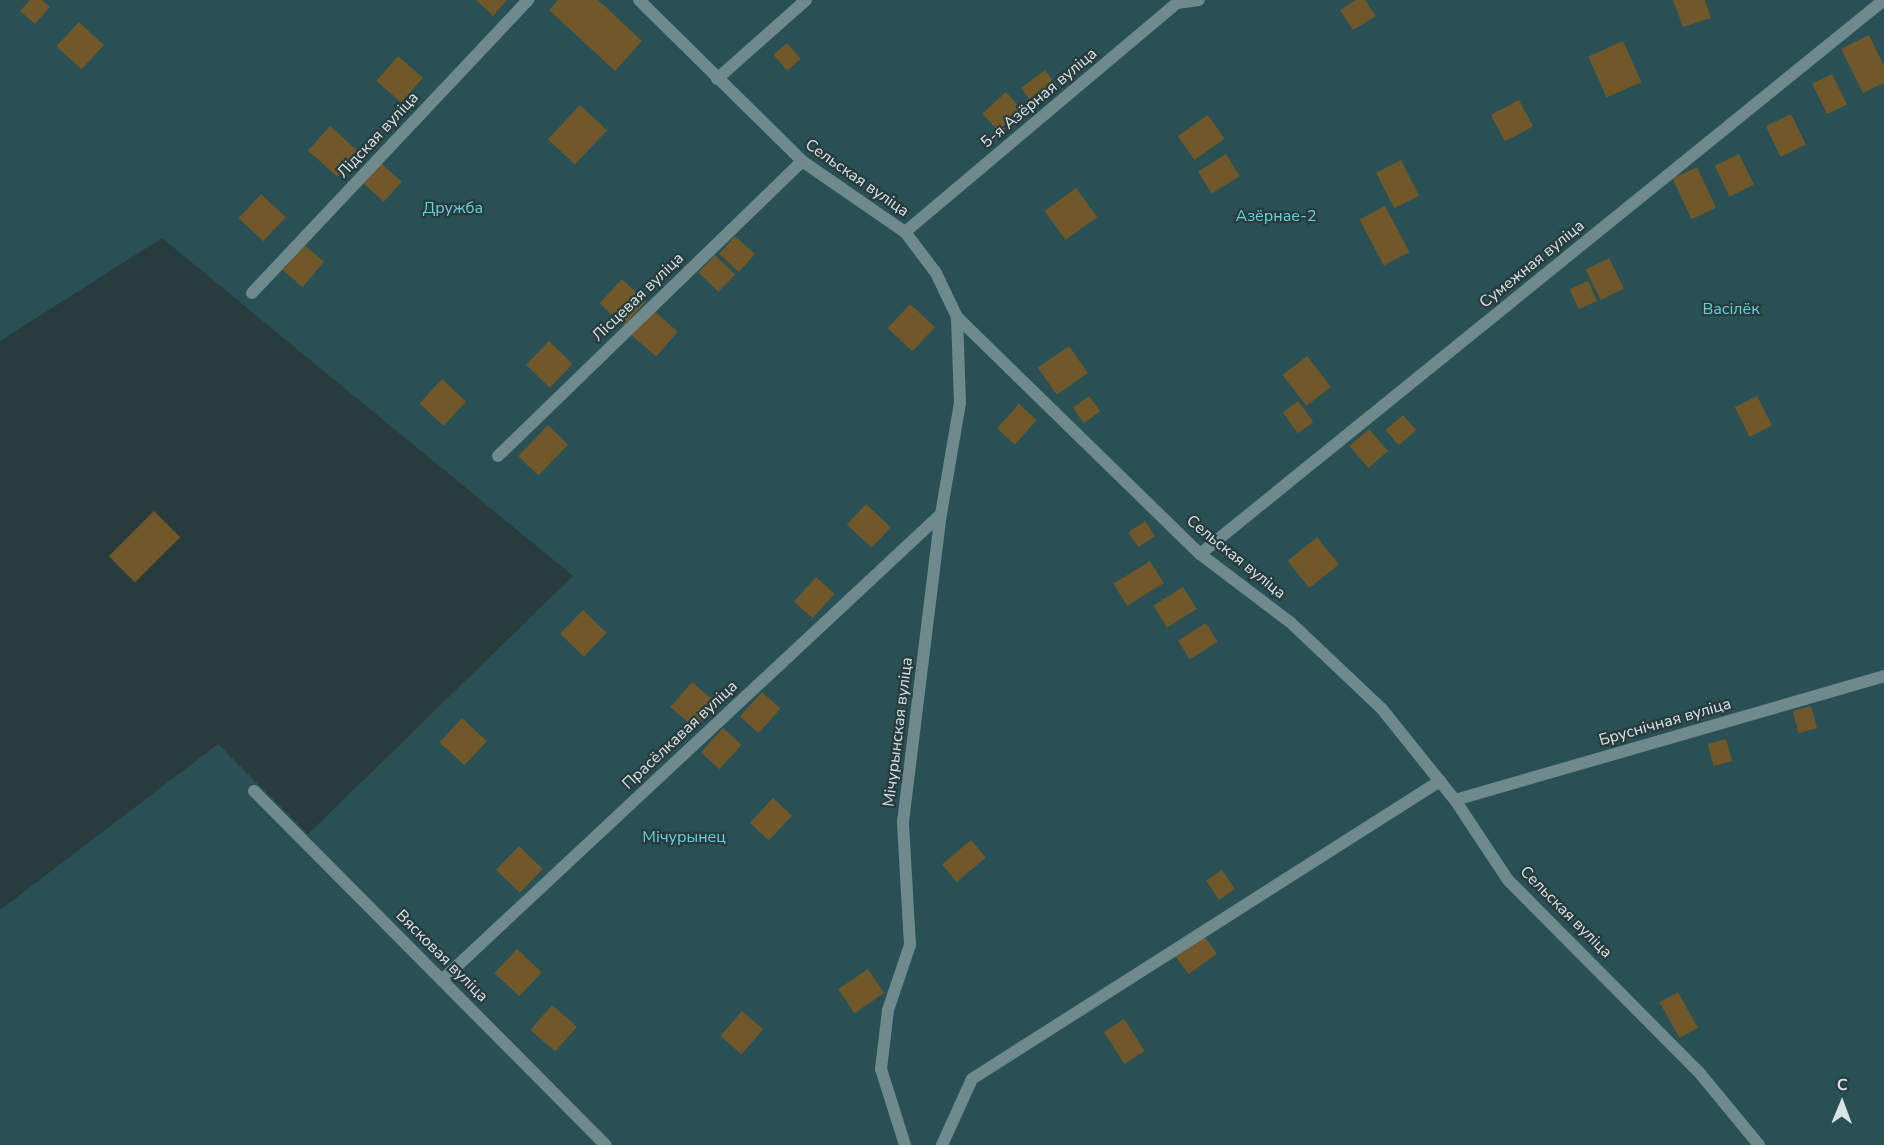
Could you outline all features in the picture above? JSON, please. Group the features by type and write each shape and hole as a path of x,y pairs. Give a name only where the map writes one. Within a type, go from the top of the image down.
{"street":[{"name":"Лідская вуліца","path":"252,294 528,0"},
{"name":"Сельская вуліца","path":"639,0 802,161 905,232 936,273 957,317 1200,554 1290,622 1357,685 1455,800 1508,880 1698,1071 1759,1145"},
{"path":"717,79 806,0"},
{"name":"5-я Азёрная вуліца","path":"905,232 1177,3 1199,0"},
{"name":"Сумежная вуліца","path":"1200,554 1884,0"},
{"name":"Лісцевая вуліца","path":"498,456 802,161"},
{"name":"Мічурынская вуліца","path":"905,1145 881,1069 888,1010 910,945 903,822 941,514 960,403 957,317"},
{"name":"Прасёлкавая вуліца","path":"441,980 941,514"},
{"name":"Бруснічная вуліца","path":"1455,800 1884,676"},
{"path":"942,1145 972,1078 1440,781"},
{"name":"Вясковая вуліца","path":"254,791 606,1145"}],"green space":[{"path":"0,0 1884,0 1884,1145 0,1145 0,910 218,744 308,834 573,576 162,238 0,341"}],"building":[{"path":"30,0 42,0 50,7 35,24 20,11"},
{"path":"476,0 507,0 493,16"},
{"path":"558,0 598,0 642,41 615,71 549,10"},
{"path":"1356,0 1365,0 1376,16 1353,30 1340,10"},
{"path":"1673,0 1705,0 1711,18 1683,27"},
{"path":"79,22 104,45 81,69 56,46"},
{"path":"1869,35 1884,66 1884,83 1863,93 1841,49"},
{"path":"1623,41 1641,82 1607,98 1588,56"},
{"path":"787,43 801,59 787,71 773,55"},
{"path":"398,56 423,78 401,103 376,81"},
{"path":"1045,70 1060,90 1036,108 1021,88"},
{"path":"1832,74 1847,105 1827,114 1812,84"},
{"path":"1006,92 1024,112 1000,133 982,113"},
{"path":"1519,100 1533,126 1505,142 1491,115"},
{"path":"580,105 607,130 575,165 548,139"},
{"path":"1791,114 1806,145 1781,157 1766,126"},
{"path":"1208,115 1225,139 1194,160 1178,136"},
{"path":"330,126 359,152 337,177 308,151"},
{"path":"1226,154 1240,176 1212,194 1198,171"},
{"path":"1739,154 1754,185 1730,196 1715,166"},
{"path":"1401,160 1419,196 1394,208 1376,173"},
{"path":"381,163 402,182 384,202 363,183"},
{"path":"1697,167 1716,208 1692,219 1673,178"},
{"path":"1076,188 1097,217 1066,240 1044,211"},
{"path":"261,194 286,217 263,241 238,218"},
{"path":"1385,206 1409,252 1384,266 1359,220"},
{"path":"735,236 755,254 739,272 719,254"},
{"path":"304,245 324,262 303,287 283,270"},
{"path":"715,255 735,274 718,292 698,272"},
{"path":"1609,258 1624,289 1601,300 1586,269"},
{"path":"622,279 646,302 624,326 599,303"},
{"path":"1588,281 1597,301 1579,309 1570,289"},
{"path":"910,304 935,327 912,351 887,328"},
{"path":"653,310 678,332 656,357 631,335"},
{"path":"549,341 573,364 550,388 526,365"},
{"path":"1069,346 1088,373 1057,395 1038,368"},
{"path":"1307,356 1331,387 1307,406 1283,375"},
{"path":"442,379 466,402 444,426 419,403"},
{"path":"1089,396 1100,411 1084,423 1073,408"},
{"path":"1757,396 1772,425 1750,437 1735,407"},
{"path":"1298,401 1313,422 1298,433 1283,412"},
{"path":"1019,404 1037,420 1015,445 997,429"},
{"path":"1403,415 1416,430 1399,445 1386,430"},
{"path":"548,425 568,444 538,475 518,456"},
{"path":"1369,429 1388,451 1368,468 1349,446"},
{"path":"866,504 891,527 872,548 847,524"},
{"path":"154,511 180,537 135,582 109,556"},
{"path":"1145,521 1155,536 1138,547 1128,532"},
{"path":"1317,537 1339,564 1309,588 1287,561"},
{"path":"1150,561 1164,583 1127,606 1114,584"},
{"path":"816,577 835,594 812,618 794,602"},
{"path":"1183,587 1197,609 1167,628 1153,606"},
{"path":"583,610 607,633 584,657 560,634"},
{"path":"1206,623 1218,642 1190,659 1178,640"},
{"path":"692,682 717,704 695,729 670,707"},
{"path":"762,692 781,709 758,733 740,717"},
{"path":"1811,706 1817,728 1799,733 1793,711"},
{"path":"462,718 487,741 464,765 439,742"},
{"path":"723,728 742,745 719,769 701,753"},
{"path":"1726,739 1732,761 1714,766 1708,744"},
{"path":"773,798 792,816 769,841 750,823"},
{"path":"971,840 986,858 957,882 942,864"},
{"path":"519,846 543,869 520,893 496,870"},
{"path":"1222,870 1235,889 1219,900 1206,881"},
{"path":"1204,936 1217,954 1189,974 1176,957"},
{"path":"517,949 542,972 519,996 494,973"},
{"path":"868,969 884,993 854,1013 838,989"},
{"path":"1678,992 1698,1028 1680,1038 1660,1002"},
{"path":"552,1005 577,1027 555,1052 530,1030"},
{"path":"742,1011 763,1029 741,1054 720,1036"},
{"path":"1124,1019 1145,1051 1125,1064 1104,1032"}],"park label":[{"name":"Дружба","path":"453,208"},
{"name":"Азёрнае-2","path":"1276,216"},
{"name":"Васілёк","path":"1731,309"},
{"name":"Мічурынец","path":"684,837"}]}
